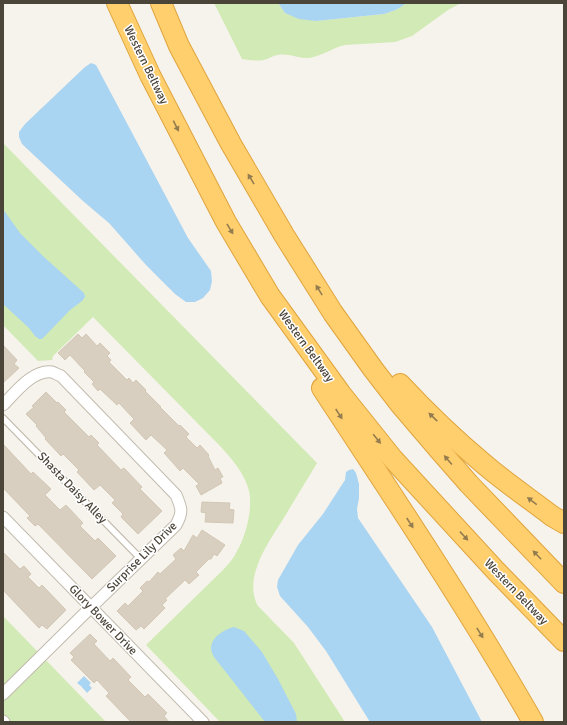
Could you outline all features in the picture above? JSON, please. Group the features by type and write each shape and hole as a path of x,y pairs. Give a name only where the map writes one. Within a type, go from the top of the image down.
{"highway":[{"name":"Western Beltway","path":"117,3 150,75 226,222 270,296 341,394 394,459 491,565 564,641"},
{"path":"161,3 179,46 231,144 284,235 333,313 400,404 469,484 564,583"},
{"path":"270,296 300,355 441,571 512,685 533,722"},
{"path":"333,313 416,401 452,436 485,465 564,524"}],"street":[{"name":"Surprise Lily Drive","path":"3,405 31,378 44,372 52,372 61,376 176,495 181,507 181,517 176,525 90,607 3,694"},
{"name":"Glory Bower Drive","path":"3,517 203,722"}],"lane":[{"name":"Shasta Daisy Alley","path":"3,418 140,559"}],"green space":[{"path":"214,3 278,3 285,13 316,21 384,14 399,8 406,3 461,3 448,10 412,36 395,42 345,45 309,58 290,55 275,55 258,61 242,59"},
{"path":"3,143 317,463 263,552 253,584 258,606 294,643 345,722 220,722 146,645 224,569 234,556 243,538 248,522 250,505 249,491 234,462 93,317 53,356 52,360 38,361 3,325"},
{"path":"3,616 106,722 3,722"}],"water":[{"path":"278,3 406,3 393,11 384,14 316,21 299,19 285,13"},
{"path":"91,63 96,65 188,238 211,271 212,281 210,290 203,298 195,302 186,302 175,294 146,265 109,223 22,144 19,137 19,132 25,124"},
{"path":"3,209 20,233 84,293 85,297 82,301 70,310 42,339 35,336 29,328 3,304"},
{"path":"353,469 356,473 359,484 357,509 358,518 432,627 482,722 370,722 326,651 308,627 280,596 277,587 278,580 298,545 323,514 345,480 346,472"},
{"path":"234,627 244,631 262,652 296,714 297,722 265,722 214,657 211,648 216,637 226,630"},
{"path":"84,676 91,683 89,685 92,688 87,693 77,683"}],"building":[{"path":"78,334 82,338 86,334 97,346 100,343 110,353 107,356 111,360 109,362 127,380 129,378 133,383 136,380 160,407 189,434 186,437 197,448 200,445 209,455 208,456 215,470 218,468 223,477 220,478 222,483 201,495 196,486 199,484 183,468 180,471 164,453 167,450 151,435 146,440 130,423 134,419 119,403 117,405 100,389 98,391 92,384 94,382 70,355 65,360 58,353"},
{"path":"3,345 17,360 14,364 19,368 3,383"},
{"path":"46,392 66,410 64,412 89,437 91,435 99,443 97,445 121,470 124,468 142,487 140,489 162,511 138,534 121,517 123,514 112,503 115,500 100,485 94,490 77,472 79,470 63,454 61,456 45,439 46,438 36,426 37,425 26,414 34,407 32,406"},
{"path":"3,444 31,474 33,472 51,489 45,495 60,510 66,505 83,523 80,526 95,541 98,538 116,556 92,579 38,524 35,526 27,518 30,516 3,488"},
{"path":"202,502 230,503 229,509 234,510 233,523 205,522 206,513 201,512"},
{"path":"202,530 225,545 217,556 214,554 211,559 209,559 196,572 199,575 189,584 185,580 165,599 167,600 162,605 165,608 144,629 141,626 136,630 117,611 125,603 128,606 143,591 140,588 147,581 149,582 158,572 160,574 176,559 173,555 181,548 184,551 193,535 197,538"},
{"path":"3,552 20,569 24,566 31,574 28,577 39,588 42,585 66,610 47,629 42,625 39,628 3,590"},
{"path":"90,634 97,641 94,644 110,661 113,658 131,677 128,680 145,697 148,694 167,713 164,716 169,722 131,722 106,696 109,693 97,680 94,683 71,660 74,657 70,653"}]}
